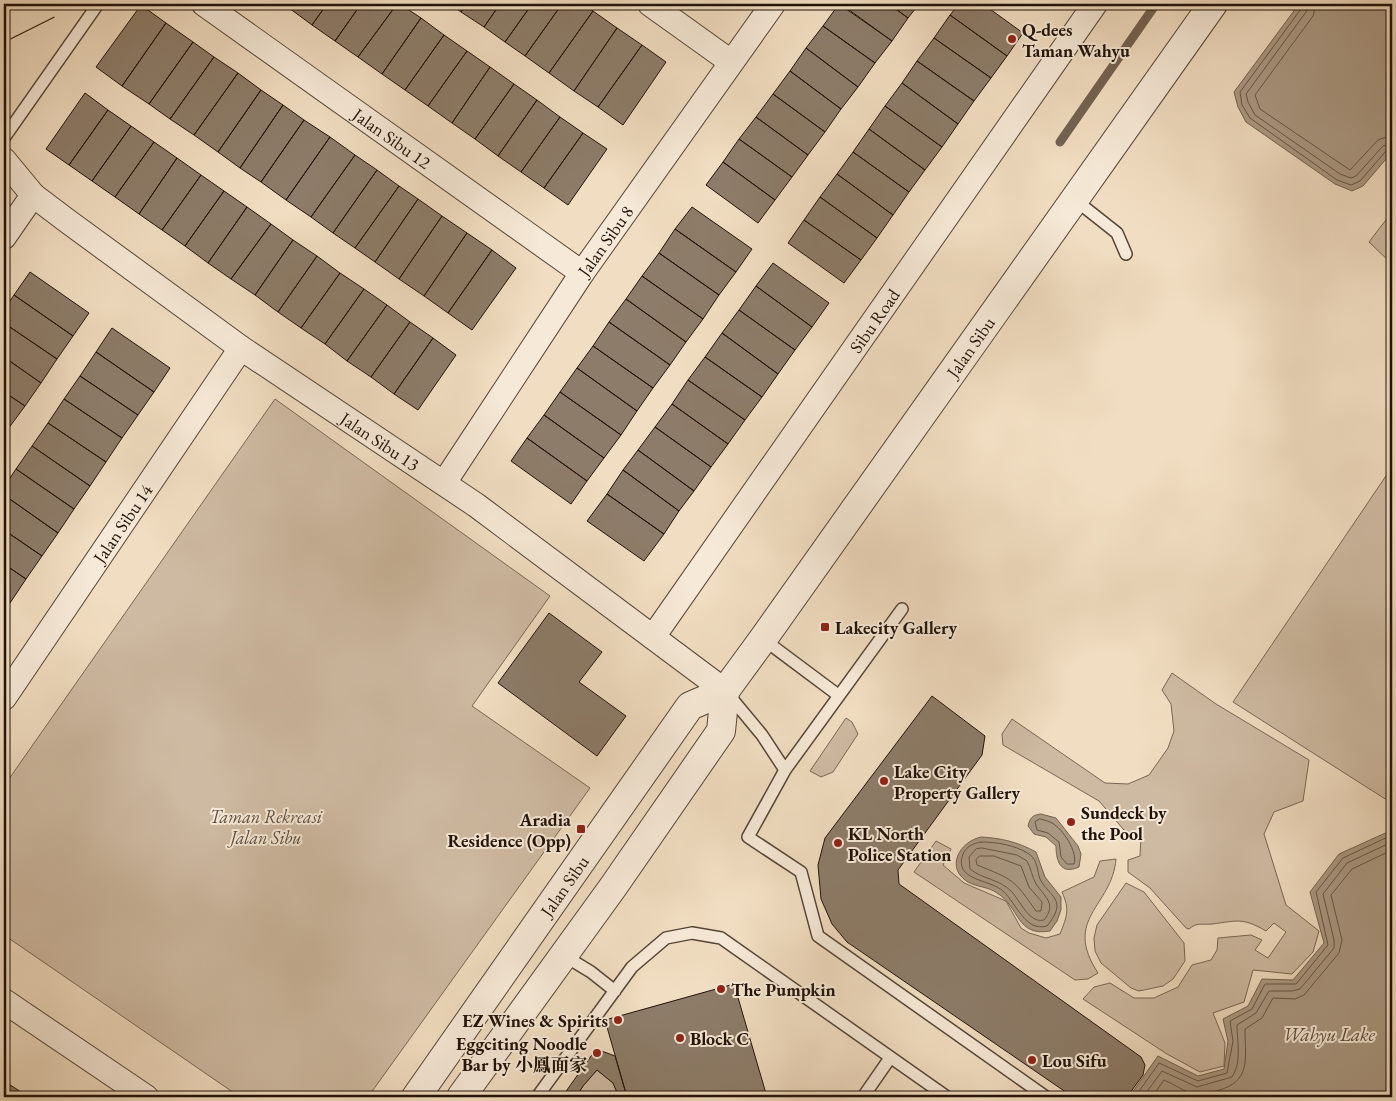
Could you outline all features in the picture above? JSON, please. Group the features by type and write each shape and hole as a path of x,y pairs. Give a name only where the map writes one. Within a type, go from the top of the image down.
{"highway":[{"path":"4,26 48,4"}],"street":[{"path":"4,39 22,4"},
{"name":"Jalan Sibu 12","path":"204,4 582,273"},
{"path":"650,4 731,62"},
{"name":"Jalan Sibu 8","path":"444,482 582,273 773,4"},
{"name":"Sibu Road","path":"653,637 1095,4"},
{"name":"Jalan Sibu","path":"416,1097 690,706 725,691 763,639 1212,4"},
{"name":"Jalan Sibu 13","path":"4,160 33,195 242,348 444,482 725,691"},
{"name":"Jalan Sibu 13","path":"4,186 33,195"},
{"path":"4,237 33,195"},
{"name":"Jalan Sibu 14","path":"4,698 242,348"},
{"path":"461,1097 564,955 721,731 725,691"},
{"path":"4,1001 146,1097"}],"lane":[{"path":"4,138 98,4"},
{"path":"1074,199 1117,233 1126,254"},
{"path":"902,609 838,695 786,770 748,837 801,872 818,936 1046,1097"},
{"path":"763,639 838,695"},
{"path":"725,691 762,735 786,770"},
{"path":"538,1097 632,968 666,938 692,934 721,938 947,1097"},
{"path":"564,955 614,991"},
{"path":"863,1097 890,1058"}],"green space":[{"path":"1392,212 1392,264 1369,242"},
{"name":"Taman Rekreasi Jalan Sibu","path":"275,399 550,596 472,706 590,788 368,1097 240,1097 4,935 4,786"},
{"path":"1392,467 1392,800 1390,802 1233,702"},
{"path":"1172,673 1216,704 1309,760 1303,801 1274,812 1264,834 1286,905 1319,931 1313,952 1292,974 1253,970 1244,1002 1213,1013 1225,1043 1224,1066 1200,1072 1167,1054 1083,999 1094,987 1110,983 1134,998 1154,998 1178,987 1192,965 1211,960 1217,950 1218,938 1251,935 1262,940 1255,950 1268,958 1286,932 1274,923 1266,931 1239,921 1200,924 1189,929 1186,928 1150,888 1128,872 1128,860 1140,856 1141,836 1124,830 1099,801 1003,745 1002,734 1012,719 1105,783 1128,784 1149,775 1168,748 1174,731 1171,704 1162,690"},
{"path":"846,718 852,722 858,734 833,772 821,777 810,771"},
{"path":"936,841 951,849 943,865 964,883 1006,901 1021,928 1029,933 1046,938 1060,934 1067,913 1062,892 1094,877 1100,861 1116,859 1113,875 1087,925 1085,939 1088,954 1098,973 1088,979 1075,980 914,872"},
{"path":"1126,883 1144,892 1184,943 1185,961 1173,979 1163,986 1139,991 1131,988 1101,963 1095,951 1094,938 1097,925"},
{"path":"597,1070 613,1083 619,1097 576,1097"}],"water":[{"path":"1299,4 1392,4 1392,152 1363,186 1352,191 1335,184 1246,122 1238,107 1234,92"},
{"path":"1041,814 1056,818 1078,846 1081,854 1079,867 1068,869 1061,866 1057,857 1056,846 1046,837 1034,834 1028,826 1032,817"},
{"name":"Wahyu Lake","path":"1392,830 1392,1097 1129,1097 1158,1056 1198,1076 1224,1069 1228,1041 1223,1019 1248,1006 1262,979 1293,980 1324,943 1310,892 1339,854"},
{"path":"981,837 1009,841 1036,852 1045,877 1061,897 1061,910 1057,921 1050,931 1039,932 1031,930 1019,920 1010,906 997,893 972,884 961,876 957,870 956,863 961,850 966,844"}],"building":[{"path":"292,4 327,4 312,25 289,8"},
{"path":"327,4 361,4 335,41 312,25"},
{"path":"361,4 397,4 358,57 335,41"},
{"path":"397,4 400,4 421,18 382,74 358,57"},
{"path":"450,4 467,4 461,12"},
{"path":"467,4 500,4 484,27 461,12"},
{"path":"500,4 532,4 505,42 484,27"},
{"path":"532,4 562,4 525,56 505,42"},
{"path":"562,4 583,4 593,11 549,73 525,56"},
{"path":"839,4 892,41 875,63 823,26"},
{"path":"841,4 889,4 908,18 892,41"},
{"path":"889,4 919,4 908,18"},
{"path":"959,4 983,4 1023,33 1007,56 950,15"},
{"path":"141,5 166,23 122,86 96,67"},
{"path":"593,11 617,28 574,91 549,73"},
{"path":"950,15 1007,56 991,78 934,38"},
{"path":"421,18 444,35 405,90 382,74"},
{"path":"166,23 193,42 149,104 122,86"},
{"path":"823,26 875,63 858,87 806,48"},
{"path":"617,28 642,45 598,107 574,91"},
{"path":"444,35 467,51 428,106 405,90"},
{"path":"934,38 991,78 974,101 917,61"},
{"path":"193,42 214,57 170,119 149,104"},
{"path":"642,45 666,62 623,125 598,107"},
{"path":"806,48 858,87 841,109 790,71"},
{"path":"467,51 490,67 452,123 428,106"},
{"path":"214,57 238,73 194,135 170,119"},
{"path":"917,61 974,101 958,124 902,83"},
{"path":"490,67 514,84 475,139 452,123"},
{"path":"790,71 841,109 825,132 773,94"},
{"path":"238,73 261,90 218,152 194,135"},
{"path":"902,83 958,124 942,147 885,106"},
{"path":"514,84 537,100 498,156 475,139"},
{"path":"261,90 283,105 240,168 218,152"},
{"path":"85,93 108,110 69,165 46,149"},
{"path":"773,94 825,132 808,155 756,117"},
{"path":"537,100 560,117 521,172 498,156"},
{"path":"283,105 304,120 261,182 240,168"},
{"path":"885,106 942,147 925,170 869,129"},
{"path":"108,110 131,126 92,181 69,165"},
{"path":"560,117 583,133 544,188 521,172"},
{"path":"756,117 808,155 792,177 739,139"},
{"path":"304,120 330,137 286,200 261,182"},
{"path":"131,126 154,142 115,197 92,181"},
{"path":"869,129 925,170 909,192 853,152"},
{"path":"583,133 607,149 568,205 544,188"},
{"path":"330,137 355,155 311,217 286,200"},
{"path":"739,139 792,177 775,200 723,162"},
{"path":"154,142 177,158 139,214 115,197"},
{"path":"853,152 909,192 893,215 837,174"},
{"path":"355,155 377,170 333,233 311,217"},
{"path":"177,158 201,175 162,230 139,214"},
{"path":"723,162 775,200 758,223 706,185"},
{"path":"377,170 399,186 355,248 333,233"},
{"path":"837,174 893,215 877,238 820,197"},
{"path":"201,175 224,191 185,246 162,230"},
{"path":"399,186 418,199 375,262 355,248"},
{"path":"224,191 247,207 208,263 185,246"},
{"path":"820,197 877,238 861,260 804,220"},
{"path":"418,199 442,216 399,279 375,262"},
{"path":"247,207 271,224 231,279 208,263"},
{"path":"692,207 752,249 736,272 675,229"},
{"path":"442,216 467,233 424,296 399,279"},
{"path":"804,220 861,260 844,283 788,243"},
{"path":"271,224 293,240 255,295 231,279"},
{"path":"675,229 736,272 719,295 659,253"},
{"path":"467,233 492,250 448,313 424,296"},
{"path":"293,240 317,256 278,312 255,295"},
{"path":"492,250 516,268 472,330 448,313"},
{"path":"659,253 719,295 703,319 642,276"},
{"path":"317,256 340,273 301,328 278,312"},
{"path":"773,263 829,303 812,327 756,286"},
{"path":"30,272 89,313 73,336 14,295"},
{"path":"340,273 364,289 325,344 301,328"},
{"path":"642,276 703,319 686,342 626,299"},
{"path":"756,286 812,327 795,350 739,310"},
{"path":"364,289 387,305 347,361 325,344"},
{"path":"14,295 73,336 57,359 4,323 4,310"},
{"path":"626,299 686,342 670,365 609,322"},
{"path":"387,305 410,322 371,377 347,361"},
{"path":"739,310 795,350 778,374 722,333"},
{"path":"410,322 433,338 394,394 371,377"},
{"path":"609,322 670,365 653,388 593,346"},
{"path":"4,323 57,359 41,383 4,357"},
{"path":"112,328 170,368 154,392 96,352"},
{"path":"722,333 778,374 762,397 705,357"},
{"path":"433,338 456,355 418,410 394,394"},
{"path":"593,346 653,388 637,411 577,368"},
{"path":"96,352 154,392 138,415 80,376"},
{"path":"4,357 41,383 25,406 4,392"},
{"path":"705,357 762,397 745,420 688,380"},
{"path":"577,368 637,411 621,435 560,392"},
{"path":"80,376 138,415 122,438 64,399"},
{"path":"688,380 745,420 728,444 672,404"},
{"path":"4,392 25,406 8,429 4,426"},
{"path":"560,392 621,435 604,458 544,415"},
{"path":"64,399 122,438 106,462 48,423"},
{"path":"672,404 728,444 711,467 655,427"},
{"path":"544,415 604,458 587,481 527,438"},
{"path":"48,423 106,462 90,486 32,446"},
{"path":"4,426 8,429 4,436"},
{"path":"655,427 711,467 694,491 638,450"},
{"path":"527,438 587,481 571,504 511,461"},
{"path":"32,446 90,486 74,509 16,469"},
{"path":"638,450 694,491 679,511 623,470"},
{"path":"16,469 74,509 58,533 4,495 4,487"},
{"path":"623,470 679,511 664,534 607,494"},
{"path":"607,494 664,534 644,561 587,521"},
{"path":"4,495 58,533 42,556 4,530"},
{"path":"4,530 42,556 26,579 4,564"},
{"path":"4,564 26,579 10,603 4,599"},
{"path":"4,599 10,603 4,612"},
{"path":"549,613 602,652 579,682 626,716 597,756 498,683"},
{"path":"932,696 985,736 982,755 898,870 899,884 1141,1057 1145,1065 1143,1075 1127,1097 1073,1097 847,942 832,924 821,899 818,865 825,838"},
{"name":"Block C","path":"734,984 767,1097 627,1097 605,1020"},
{"path":"596,1049 615,1056 627,1097 619,1097 613,1083 597,1070 576,1097 562,1097"},
{"path":"4,1081 29,1097 4,1097"}],"waterway":[{"path":"1060,142 1156,4"}],"place":[{"name":"Q-dees Taman Wahyu","path":"1012,39"},
{"name":"Lakecity Gallery","path":"825,627"},
{"name":"Lake City Property Gallery","path":"884,781"},
{"name":"Sundeck by the Pool","path":"1071,822"},
{"name":"Aradia Residence (Opp)","path":"581,829"},
{"name":"KL North Police Station","path":"838,843"},
{"name":"The Pumpkin","path":"721,989"},
{"name":"EZ Wines & Spirits","path":"618,1020"},
{"name":"Block C","path":"680,1038"},
{"name":"Eggciting Noodle Bar by 小鳳面家","path":"597,1053"},
{"name":"Lou Sifu","path":"1032,1060"}]}
